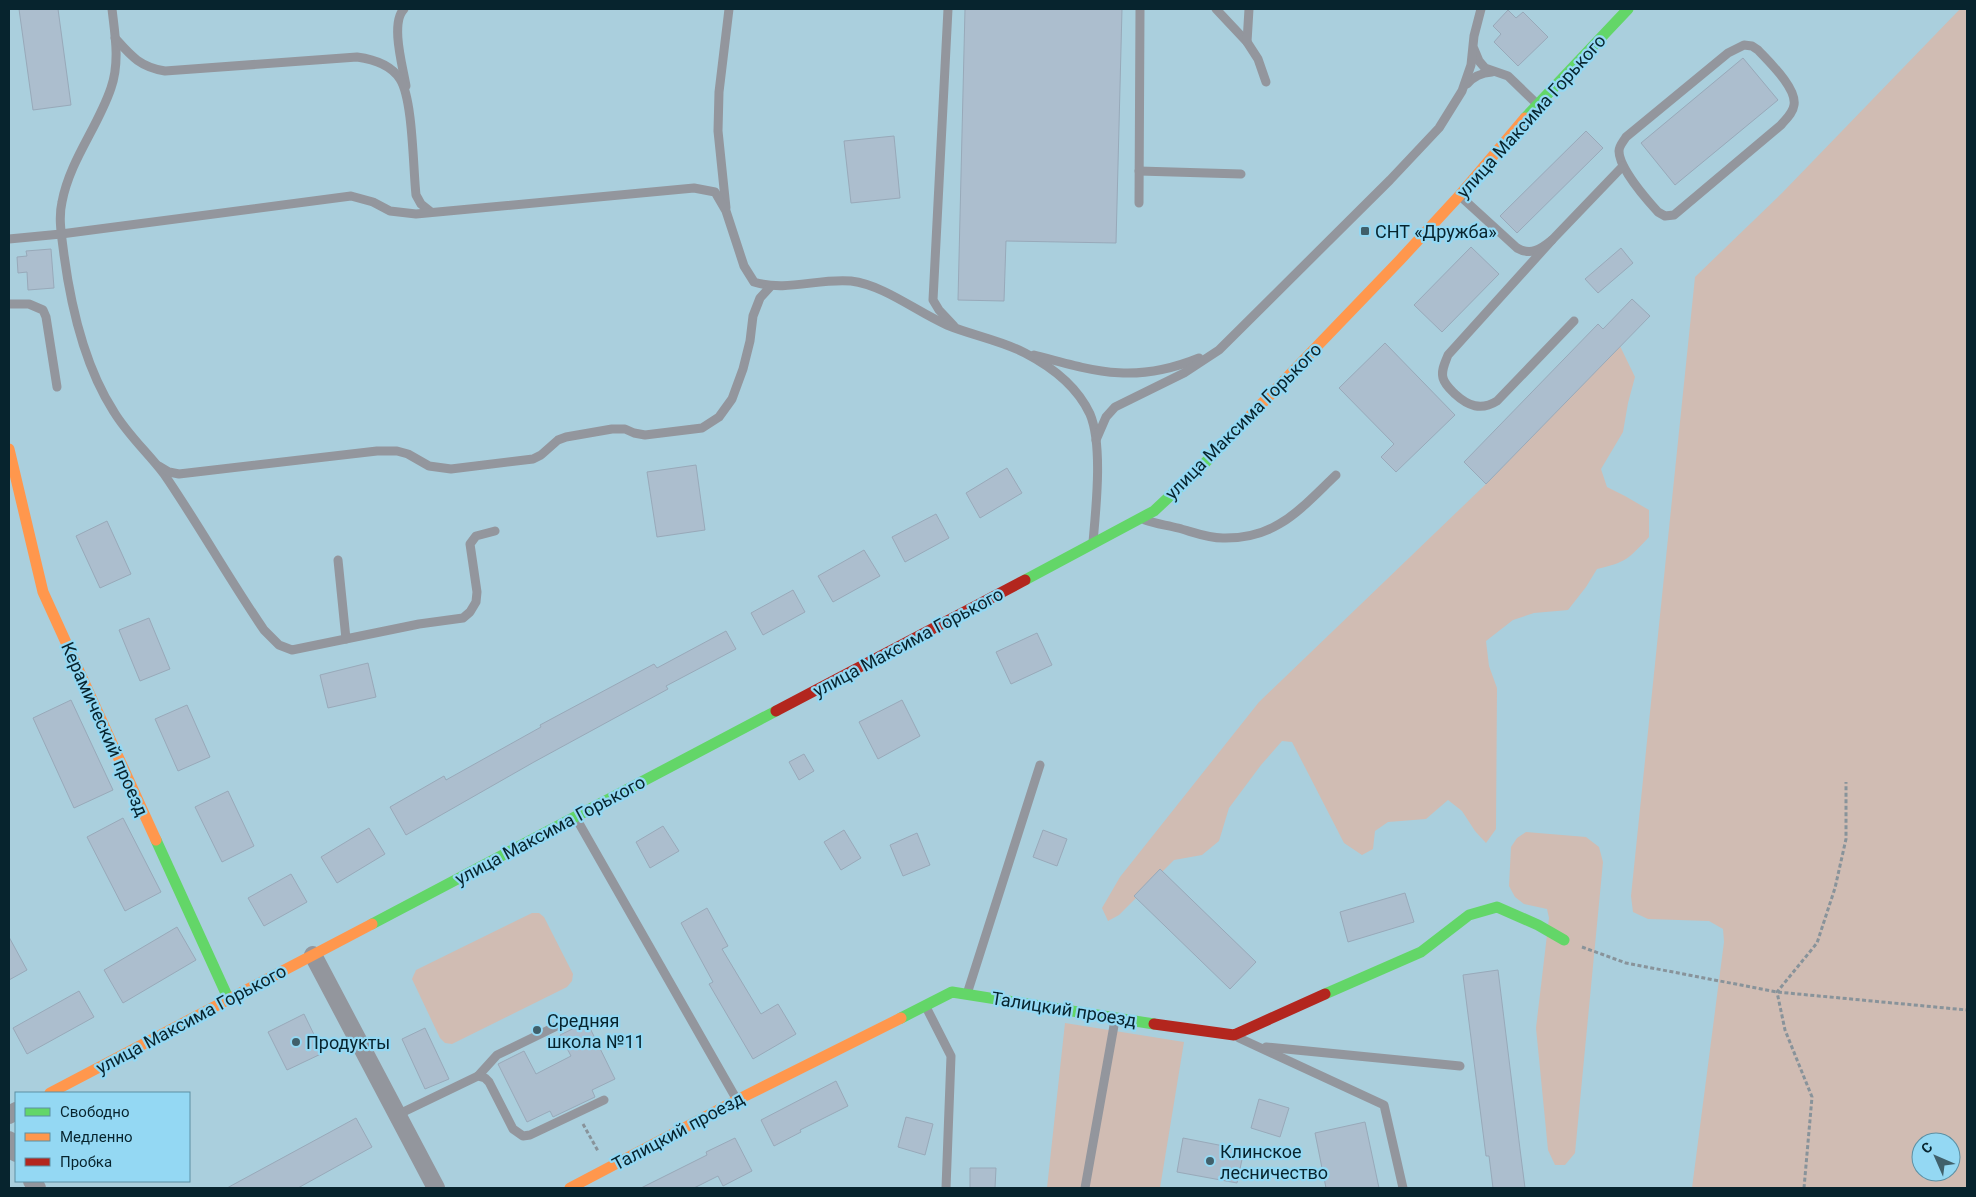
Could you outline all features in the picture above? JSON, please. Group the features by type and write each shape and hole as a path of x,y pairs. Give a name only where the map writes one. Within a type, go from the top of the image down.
{"street":[{"name":"улица Максима Горького","path":"52,1092 1154,511 1203,465 1400,260 1460,196 1537,104 1628,9"},
{"name":"Керамический проезд","path":"9,449 43,592 229,1000"},
{"name":"Талицкий проезд","path":"570,1188 737,1100 952,992 1217,1034 1234,1035 1421,952 1469,915 1497,907 1538,925 1564,940"},
{"path":"313,955 436,1188"},
{"path":"9,1140 15,1151"}],"lane":[{"path":"112,9 117,60 112,86 67,180 61,203 61,234 68,287 76,320 92,368 113,411 127,432 163,473 264,630 279,645 292,650 463,618 470,612 476,602 477,592 470,544 476,536 495,531"},
{"path":"404,9 400,12 397,25 408,98 416,195 421,204 431,212"},
{"path":"722,9 728,13 719,92 718,131 726,210 744,266 754,282 770,287 836,281 852,281 872,286 956,328 1024,352 1106,373 1133,374 1155,372 1178,367 1219,350"},
{"path":"948,9 933,300 939,310 956,328"},
{"path":"1139,203 1140,9"},
{"path":"1216,9 1247,42 1258,59 1266,82"},
{"path":"1247,42 1249,9"},
{"path":"1462,91 1471,65 1473,43 1481,9"},
{"path":"115,38 131,56 149,68 165,70 357,56 385,65 400,79 408,98"},
{"path":"1473,43 1474,52 1479,61 1492,72"},
{"path":"1752,46 1758,50 1789,86 1794,95 1794,105 1790,116 1782,125 1674,215 1665,216 1658,212 1623,166 1619,151 1626,137 1737,47 1752,46"},
{"path":"1096,441 1106,417 1114,407 1184,373 1219,350 1440,128 1462,91 1474,77 1482,73 1492,72 1508,76 1537,104"},
{"path":"1574,321 1488,407 1476,407 1465,403 1448,387 1443,378 1443,367 1448,355 1552,240 1623,166"},
{"path":"1139,171 1241,174"},
{"path":"9,239 61,234 352,196 373,202 390,211 416,214 694,188 715,192 726,210"},
{"path":"1460,196 1517,248 1525,252 1541,249 1552,240"},
{"path":"153,462 169,472 179,474 377,451 397,451 408,454 429,466 451,470 533,459 541,455 558,440 612,429 625,429 634,434 644,435 702,428 719,417 732,399 743,369 750,340 753,316 760,298 770,287"},
{"path":"9,304 29,304 43,310 46,317 57,387"},
{"path":"1024,352 1052,369 1068,382 1079,395 1090,416 1096,441 1098,492 1093,544"},
{"path":"1142,519 1156,524 1222,538 1254,535 1272,530 1293,516 1336,475"},
{"path":"338,560 346,639"},
{"path":"967,994 1040,766"},
{"path":"575,817 737,1100"},
{"path":"926,1005 951,1056 946,1188"},
{"path":"1085,1188 1116,1017"},
{"path":"397,1115 478,1076 497,1055 565,1022"},
{"path":"1234,1035 1384,1105 1403,1188"},
{"path":"1258,1047 1460,1066"},
{"path":"478,1076 485,1078 489,1082 513,1129 524,1136 530,1135 604,1100"}],"path":[{"path":"1777,992 1817,943 1836,888 1846,839 1846,782"},
{"path":"1564,940 1626,963 1777,992 1967,1010"},
{"path":"1777,992 1785,1030 1812,1096 1804,1188"},
{"path":"577,1112 607,1169"}],"shaded area":[{"path":"1960,9 1967,9 1967,1188 1692,1188 1724,942 1723,929 1709,921 1648,919 1633,912 1631,896 1695,277 1782,193"},
{"path":"1620,346 1635,377 1623,432 1601,469 1607,487 1649,510 1649,537 1626,559 1597,569 1568,610 1534,613 1513,620 1486,641 1489,666 1497,688 1496,829 1486,843 1475,831 1462,811 1448,800 1426,819 1388,822 1375,831 1373,849 1362,855 1344,843 1292,742 1282,741 1261,765 1229,808 1219,841 1202,855 1174,860 1119,915 1108,921 1102,908 1120,877 1259,702 1486,484"},
{"path":"1526,832 1586,837 1599,847 1603,862 1575,1153 1565,1165 1555,1165 1548,1150 1536,1028 1549,918 1547,909 1524,904 1515,897 1509,886 1511,847 1517,838"},
{"path":"532,913 539,913 544,917 573,974 572,981 567,987 452,1044 445,1043 440,1038 412,979 416,970"},
{"path":"1065,1023 1184,1042 1160,1188 1047,1188"}],"building":[{"path":"19,9 58,9 71,105 33,110"},
{"path":"965,9 1122,9 1116,243 1006,241 1004,301 958,300"},
{"path":"1508,10 1516,18 1523,12 1548,37 1518,66 1494,42 1501,34 1493,26"},
{"path":"1743,58 1778,100 1675,185 1641,143"},
{"path":"1586,131 1603,148 1517,233 1500,216"},
{"path":"894,136 900,198 851,203 844,141"},
{"path":"1471,247 1499,274 1442,332 1414,305"},
{"path":"1621,248 1633,263 1598,293 1585,279"},
{"path":"51,249 54,288 28,290 27,272 18,273 17,257 27,256 26,251"},
{"path":"1632,299 1650,316 1486,484 1464,462 1598,324 1603,329"},
{"path":"1385,343 1455,415 1396,472 1381,457 1394,444 1339,388"},
{"path":"696,465 705,530 657,537 647,472"},
{"path":"1007,468 1022,493 980,518 966,493"},
{"path":"936,514 949,538 905,562 892,537"},
{"path":"107,521 131,574 100,588 76,536"},
{"path":"864,550 880,576 833,602 818,576"},
{"path":"793,590 805,612 763,635 751,613"},
{"path":"149,618 170,669 140,681 119,630"},
{"path":"726,631 736,649 666,686 668,689 406,835 390,807 444,776 446,780 541,727 540,725 654,664 657,668"},
{"path":"1037,633 1052,665 1011,684 996,652"},
{"path":"368,663 376,697 328,708 320,675"},
{"path":"71,700 113,790 74,808 33,718"},
{"path":"902,700 920,736 878,759 859,722"},
{"path":"187,705 210,757 178,771 155,719"},
{"path":"804,754 814,771 799,780 789,762"},
{"path":"228,791 254,846 222,862 195,807"},
{"path":"123,818 161,892 125,911 87,837"},
{"path":"663,826 679,851 650,868 636,842"},
{"path":"369,828 385,854 337,883 321,857"},
{"path":"844,830 861,858 841,870 824,842"},
{"path":"1043,830 1067,839 1057,866 1033,857"},
{"path":"917,833 930,865 903,876 890,845"},
{"path":"1160,869 1256,962 1230,989 1134,896"},
{"path":"291,874 307,902 264,926 248,898"},
{"path":"1405,893 1414,922 1348,942 1340,912"},
{"path":"707,908 728,946 722,949 761,1014 778,1004 796,1034 753,1059 709,984 713,982 681,923"},
{"path":"177,927 196,960 123,1003 104,970"},
{"path":"9,937 27,970 9,980"},
{"path":"1498,970 1525,1188 1493,1188 1489,1156 1486,1156 1463,975"},
{"path":"79,991 94,1017 27,1054 13,1028"},
{"name":"Продукты","path":"304,1014 323,1053 287,1070 268,1032"},
{"path":"587,1022 615,1079 592,1090 595,1097 553,1117 550,1111 527,1122 498,1064 524,1051 536,1074 571,1056 560,1035"},
{"path":"425,1028 449,1079 425,1089 402,1039"},
{"path":"836,1081 848,1106 800,1130 801,1132 774,1146 761,1120"},
{"path":"1259,1099 1289,1108 1280,1137 1251,1128"},
{"path":"906,1117 933,1124 925,1155 898,1147"},
{"path":"356,1118 372,1147 298,1188 227,1188"},
{"path":"1365,1122 1379,1188 1326,1188 1315,1133"},
{"path":"735,1138 752,1171 723,1186 718,1176 694,1188 641,1188 707,1155 706,1152"},
{"name":"Клинское лесничество","path":"1183,1138 1244,1150 1237,1183 1177,1172"},
{"path":"970,1168 996,1168 995,1188 970,1188"}],"traffic: fast":[{"path":"1525,118 1628,9"},
{"path":"1025,580 1154,511 1203,465 1246,420"},
{"path":"372,924 776,711"},
{"path":"156,840 229,1000"},
{"path":"1325,994 1421,952 1469,915 1497,907 1538,925 1564,940"},
{"path":"901,1018 952,992 1154,1024"}],"traffic: slow":[{"path":"1246,420 1400,260 1459,196 1525,118"},
{"path":"9,449 43,592 156,840"},
{"path":"52,1092 372,924"},
{"path":"570,1188 737,1100 901,1018"}],"traffic: jam":[{"path":"776,711 1025,580"},
{"path":"1154,1024 1234,1035 1325,994"}],"place":[{"name":"СНТ «Дружба»","path":"1365,231"},
{"name":"Средняя школа №11","path":"537,1030"},
{"name":"Продукты","path":"296,1042"},
{"name":"Клинское лесничество","path":"1210,1161"}]}
